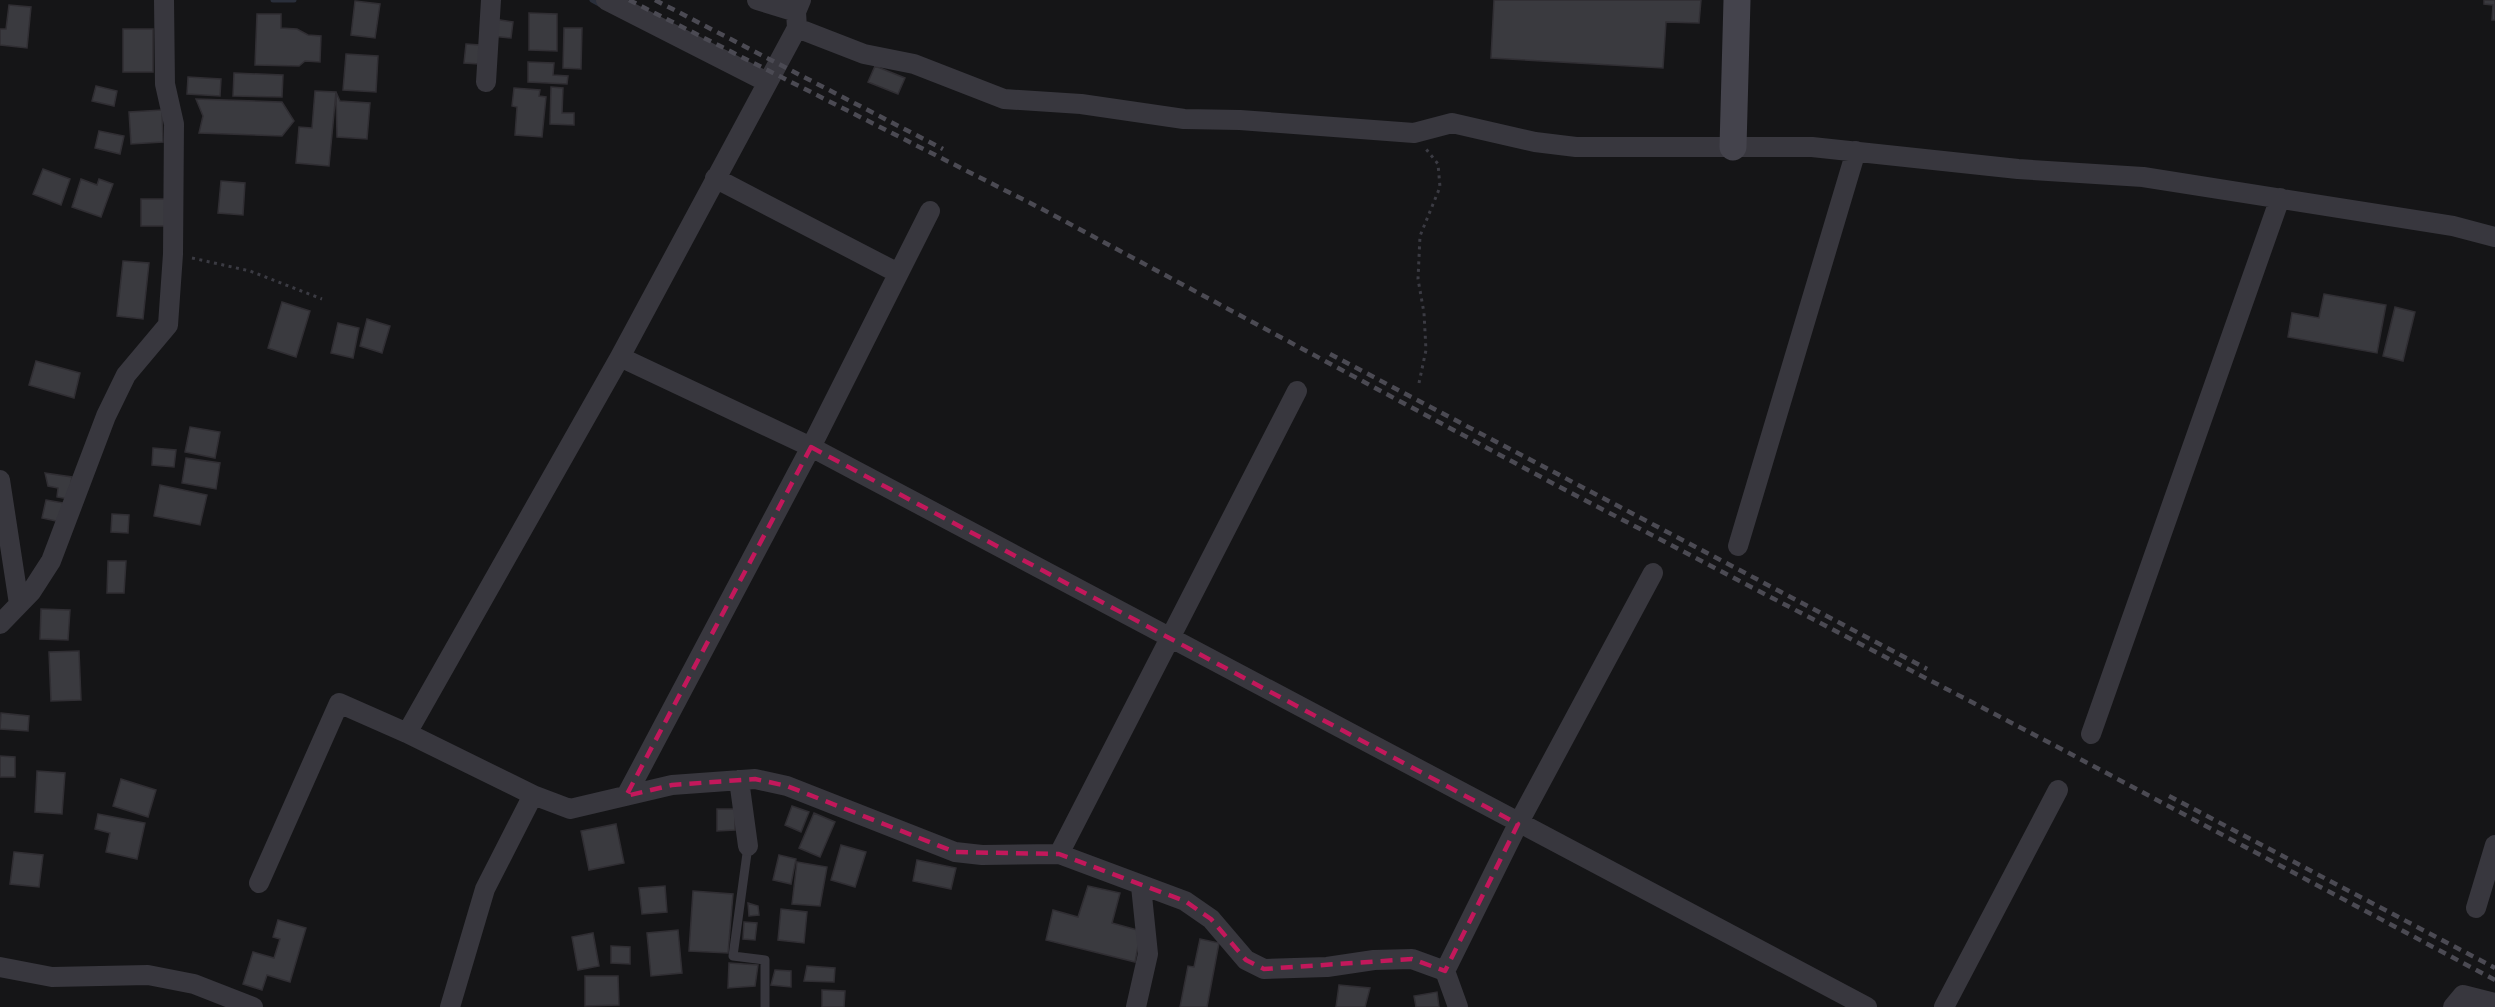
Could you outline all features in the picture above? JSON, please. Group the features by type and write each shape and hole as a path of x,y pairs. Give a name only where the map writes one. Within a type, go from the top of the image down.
{"street":[{"path":"0,624 32,591 51,561 106,416 126,375 168,325 173,254 174,124 165,84 164,0"},
{"path":"486,81 491,0"},
{"path":"606,0 766,82"},
{"path":"757,0 798,14 864,54 914,64 1004,99 1081,104 1184,119 1240,120 1414,133 1452,123 1535,142 1576,147 1812,147 2018,169 2143,177 2453,226 2495,237"},
{"path":"1733,147 1737,0"},
{"path":"406,733 620,357 766,82 798,14"},
{"path":"1738,546 1856,151"},
{"path":"715,178 898,273"},
{"path":"2091,734 2280,198"},
{"path":"626,796 811,447 930,211"},
{"path":"620,357 811,447 1518,824 1867,1007"},
{"path":"1059,854 1297,392"},
{"path":"0,480 19,604"},
{"path":"1458,1007 1445,971 1518,824 1653,573"},
{"path":"259,884 339,704 406,733 533,795 570,809 672,785 754,779 787,786 955,852 982,855 1059,854 1185,901 1211,919 1246,960 1264,969 1327,967 1374,960 1412,959 1445,971"},
{"path":"739,780 748,846"},
{"path":"1944,1007 2058,790"},
{"path":"450,1007 485,888 533,795"},
{"path":"2476,908 2495,845"},
{"path":"1136,1007 1148,954 1141,886"},
{"path":"0,968 52,977 148,975 194,984 252,1007"},
{"path":"2452,1007 2463,995 2495,1003"}],"lane":[{"path":"748,846 733,956 765,960 765,1007"}],"path":[{"path":"1414,133 1438,164 1440,187 1420,236 1418,279 1424,313 1426,350 1419,383"},
{"path":"173,254 250,271 322,299"}],"highlighted area":[{"path":"811,447 1518,824 1445,971 1412,959 1264,969 1246,960 1211,919 1185,901 1059,854 955,852 787,786 755,779 672,785 626,796"}],"building":[{"path":"1494,0 1701,0 1699,23 1666,22 1663,68 1491,58"},
{"path":"2484,0 2495,0 2495,20 2492,20 2493,5 2484,4"},
{"path":"355,1 380,4 375,38 351,35"},
{"path":"9,5 31,7 27,48 0,45 0,29 6,29"},
{"path":"529,13 557,14 557,51 529,50"},
{"path":"257,14 281,14 281,28 297,29 308,35 321,36 320,62 305,61 299,66 255,65"},
{"path":"494,19 513,22 511,38 492,36"},
{"path":"564,28 582,28 581,69 563,68"},
{"path":"123,29 153,29 153,72 123,72"},
{"path":"466,44 480,45 479,64 464,63"},
{"path":"346,54 378,56 376,92 343,90"},
{"path":"528,62 554,63 553,75 568,76 567,84 528,82"},
{"path":"875,66 905,78 898,94 868,82"},
{"path":"234,73 283,75 282,97 233,96"},
{"path":"188,77 221,79 220,96 187,94"},
{"path":"96,86 117,91 114,106 92,101"},
{"path":"551,87 563,88 562,113 574,113 574,125 550,124"},
{"path":"514,88 540,90 539,96 546,97 542,137 515,135 517,107 512,106"},
{"path":"315,91 336,92 329,166 296,163 299,127 312,128"},
{"path":"336,92 340,101 370,103 367,139 337,137"},
{"path":"196,99 282,102 294,121 282,136 199,133 203,116"},
{"path":"162,110 163,142 131,144 129,112"},
{"path":"99,131 124,136 120,154 95,148"},
{"path":"43,169 70,179 61,205 33,194"},
{"path":"81,179 97,185 99,179 113,184 101,217 72,207"},
{"path":"221,181 245,183 243,215 218,213"},
{"path":"141,199 165,199 165,226 141,226"},
{"path":"123,261 149,263 143,319 117,316"},
{"path":"2324,294 2386,305 2377,353 2288,337 2292,313 2319,318"},
{"path":"282,302 310,311 296,357 268,348"},
{"path":"2395,307 2415,312 2403,361 2383,356"},
{"path":"367,319 390,326 382,353 360,346"},
{"path":"338,323 359,328 353,358 331,353"},
{"path":"36,361 80,373 74,398 29,385"},
{"path":"190,427 220,432 215,458 185,452"},
{"path":"153,448 176,450 174,467 152,465"},
{"path":"186,458 220,463 216,489 182,483"},
{"path":"45,473 72,477 68,499 57,497 58,488 48,486"},
{"path":"160,485 207,495 200,525 154,516"},
{"path":"46,500 64,503 61,522 42,518"},
{"path":"112,514 129,515 128,533 111,532"},
{"path":"108,561 126,561 124,593 107,593"},
{"path":"41,609 70,610 68,640 40,639"},
{"path":"79,651 81,700 51,701 49,652"},
{"path":"1,713 29,716 28,731 0,729"},
{"path":"0,756 15,757 15,777 0,777"},
{"path":"37,771 65,773 62,814 35,812"},
{"path":"121,779 156,790 148,817 113,806"},
{"path":"792,806 809,812 801,832 785,825"},
{"path":"717,809 735,809 735,830 717,831"},
{"path":"814,813 835,822 820,857 799,848"},
{"path":"98,814 145,823 137,859 106,852 110,833 95,829"},
{"path":"616,824 624,863 589,870 581,831"},
{"path":"841,845 866,852 855,887 831,880"},
{"path":"14,852 43,855 39,887 10,884"},
{"path":"779,855 796,859 791,884 773,880"},
{"path":"917,860 956,868 951,889 913,881"},
{"path":"797,862 827,867 820,906 792,904"},
{"path":"665,886 667,912 642,914 639,888"},
{"path":"1088,886 1120,893 1112,923 1141,931 1135,962 1046,940 1053,910 1078,917"},
{"path":"693,891 733,894 728,953 689,951"},
{"path":"748,903 758,906 759,915 749,916"},
{"path":"781,909 807,912 804,943 778,940"},
{"path":"278,920 306,928 290,982 267,975 262,990 243,984 253,952 274,958 280,939 273,937"},
{"path":"744,922 757,923 755,940 743,939"},
{"path":"678,930 682,973 651,976 647,933"},
{"path":"593,933 599,966 578,970 572,937"},
{"path":"1200,939 1219,943 1207,1007 1180,1007 1188,966 1194,967"},
{"path":"611,946 630,947 630,964 611,963"},
{"path":"729,963 758,965 755,986 728,988"},
{"path":"807,966 835,968 834,982 804,981"},
{"path":"775,970 791,971 791,987 771,985"},
{"path":"585,976 618,976 619,1005 585,1006"},
{"path":"1339,985 1370,988 1365,1007 1336,1007"},
{"path":"822,990 845,991 844,1007 822,1007"},
{"path":"1437,992 1439,1007 1416,1007 1414,996"}],"waterway":[{"path":"273,0 294,0"},
{"path":"592,0 603,6"}],"railway":[{"path":"629,0 1042,209 1554,484 2050,743 2495,980"},
{"path":"655,0 943,149"},
{"path":"1330,354 1927,669"},
{"path":"2169,796 2495,968"}]}
